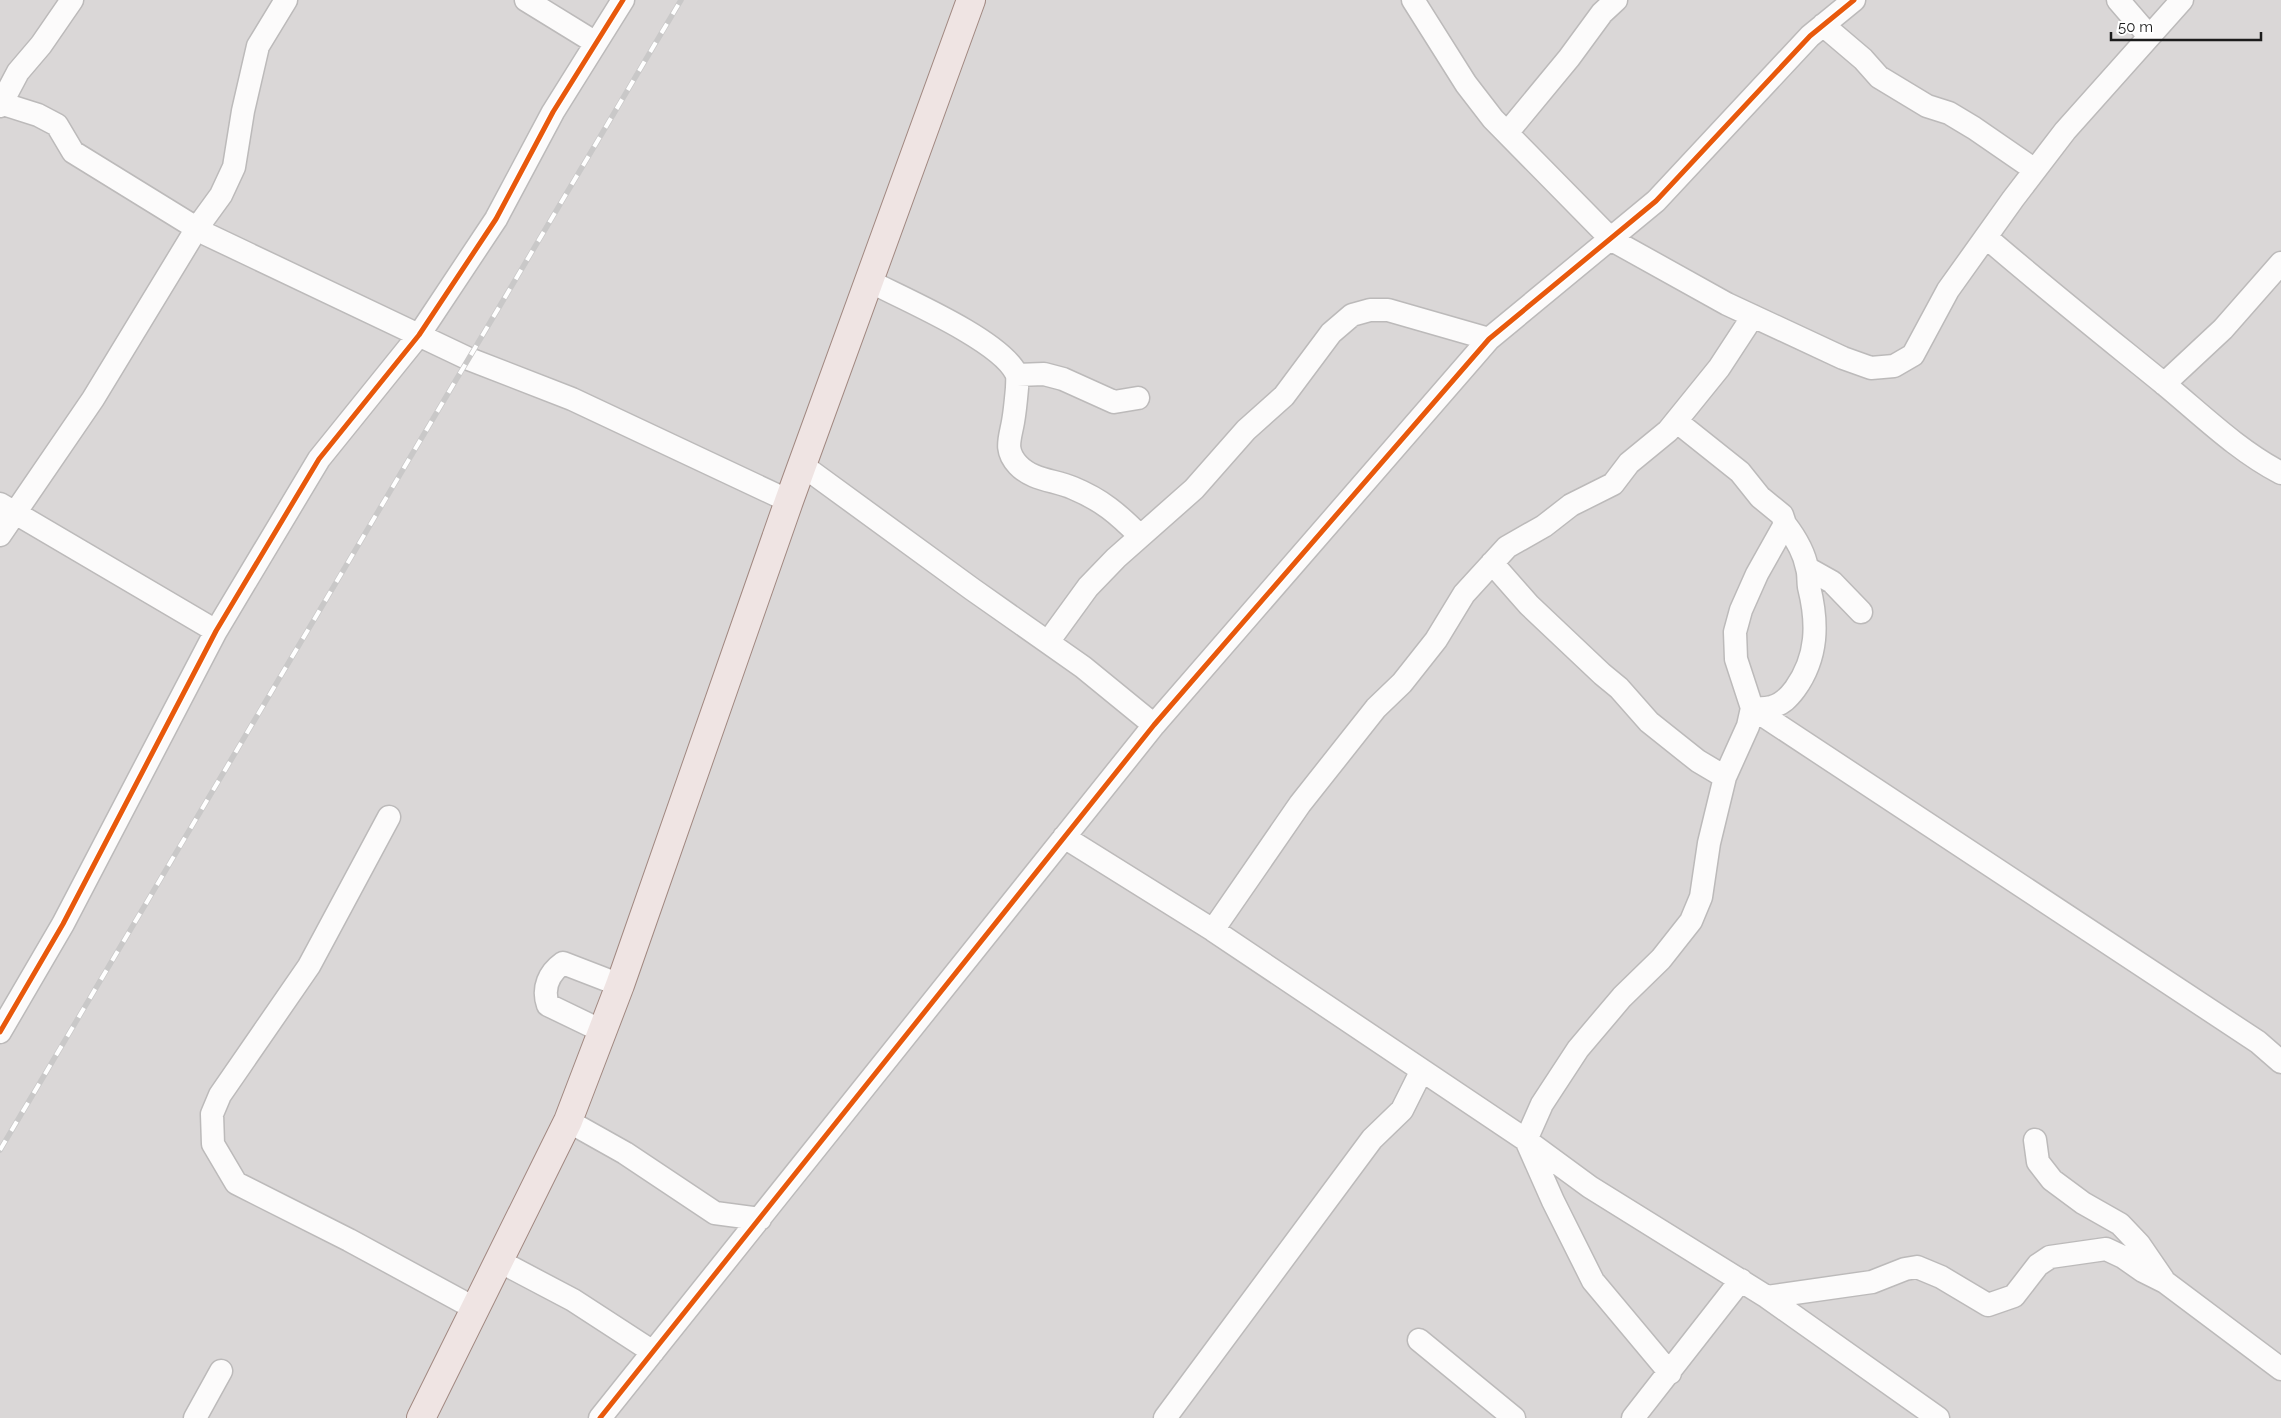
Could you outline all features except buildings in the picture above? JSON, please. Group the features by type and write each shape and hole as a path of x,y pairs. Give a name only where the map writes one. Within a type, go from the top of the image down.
{"main road":[{"path":"421,1418 568,1121 620,985 802,465 971,0"}],"street":[{"path":"72,0 41,45 18,72 0,104 38,115 57,125 73,152 196,228 469,359 572,399 790,501"},
{"path":"0,535 7,509 93,399 196,228 221,195 234,167 243,111 258,46 286,0"},
{"path":"526,0 596,43"},
{"path":"0,1032 63,924 216,631 320,459 419,335 496,219 553,112 623,0"},
{"path":"1413,0 1466,84 1507,133 1612,240 1753,316 1843,358 1871,368 1894,366 1913,356 1948,290 2035,170 2065,131 2182,0"},
{"path":"600,1418 1154,725 1489,339 1612,240 1656,201 1810,36 1854,0"},
{"path":"2118,0 2150,36"},
{"path":"1507,133 1569,58 1603,4"},
{"path":"1823,25 1863,59 1879,77 1927,106 1949,113 2035,170"},
{"path":"1987,238 2061,302 2164,384 2216,429 2262,463 2281,473"},
{"path":"2164,384 2223,329 2281,263"},
{"path":"869,281 987,344 1010,364 1017,375 1013,423 1008,440 1009,451 1017,464 1029,475 1072,488 1098,500 1115,510 1140,536"},
{"path":"1048,642 1088,587 1140,536 1194,489 1246,430 1284,396 1331,333 1352,315 1370,310 1388,310 1489,339"},
{"path":"1213,930 1300,804 1376,708 1402,683 1430,648 1464,594 1507,547 1544,526 1571,505 1612,484 1629,463 1668,431 1719,368 1753,316"},
{"path":"1017,375 1044,374 1063,379 1114,402 1138,398"},
{"path":"1676,421 1740,472 1760,497 1782,515 1785,524 1798,540 1807,568 1814,603 1816,635 1811,660 1802,679 1787,699 1773,707 1752,708"},
{"path":"802,465 1108,686 1154,725"},
{"path":"7,509 146,588 216,631"},
{"path":"1670,1373 1593,1281 1553,1201 1526,1140 1542,1104 1578,1049 1622,997 1661,959 1691,921 1700,897 1709,843 1725,777 1748,726 1752,708 1736,658 1735,632 1741,610 1757,574 1785,524"},
{"path":"1492,563 1530,605 1602,674 1620,688 1650,722 1698,761 1725,777"},
{"path":"1807,568 1832,582 1861,612"},
{"path":"1752,708 2250,1036 2281,1062"},
{"path":"389,817 309,966 220,1095 212,1114 213,1144 236,1183 340,1235 474,1308"},
{"path":"1064,838 1213,930 1421,1072 1526,1140 1590,1188 1768,1297 1938,1418"},
{"path":"602,1031 548,1004 544,994 553,970 563,963 620,985"},
{"path":"1165,1418 1372,1139 1402,1110 1421,1072"},
{"path":"568,1121 625,1153 715,1213 760,1219"},
{"path":"2035,1140 2038,1162 2052,1180 2083,1203 2120,1224 2139,1244 2165,1282"},
{"path":"1768,1297 1872,1282 1905,1268 1917,1267 1941,1277 1988,1305 2000,1303 2014,1296 2038,1265 2050,1257 2106,1249 2165,1282 2281,1369"},
{"path":"499,1261 573,1300 653,1352"},
{"path":"1633,1418 1741,1280"},
{"path":"1419,1340 1514,1418"},
{"path":"195,1418 221,1371"}],"shaded area":[{"path":"0,0 2281,0 2281,1418 0,1418"}],"railway":[{"path":"0,1150 681,0"}],"cycle path":[{"path":"0,1032 63,924 216,631 319,459 419,335 496,219 553,112 623,0"},
{"path":"600,1418 1154,725 1489,339 1656,201 1810,36 1854,0"}]}
